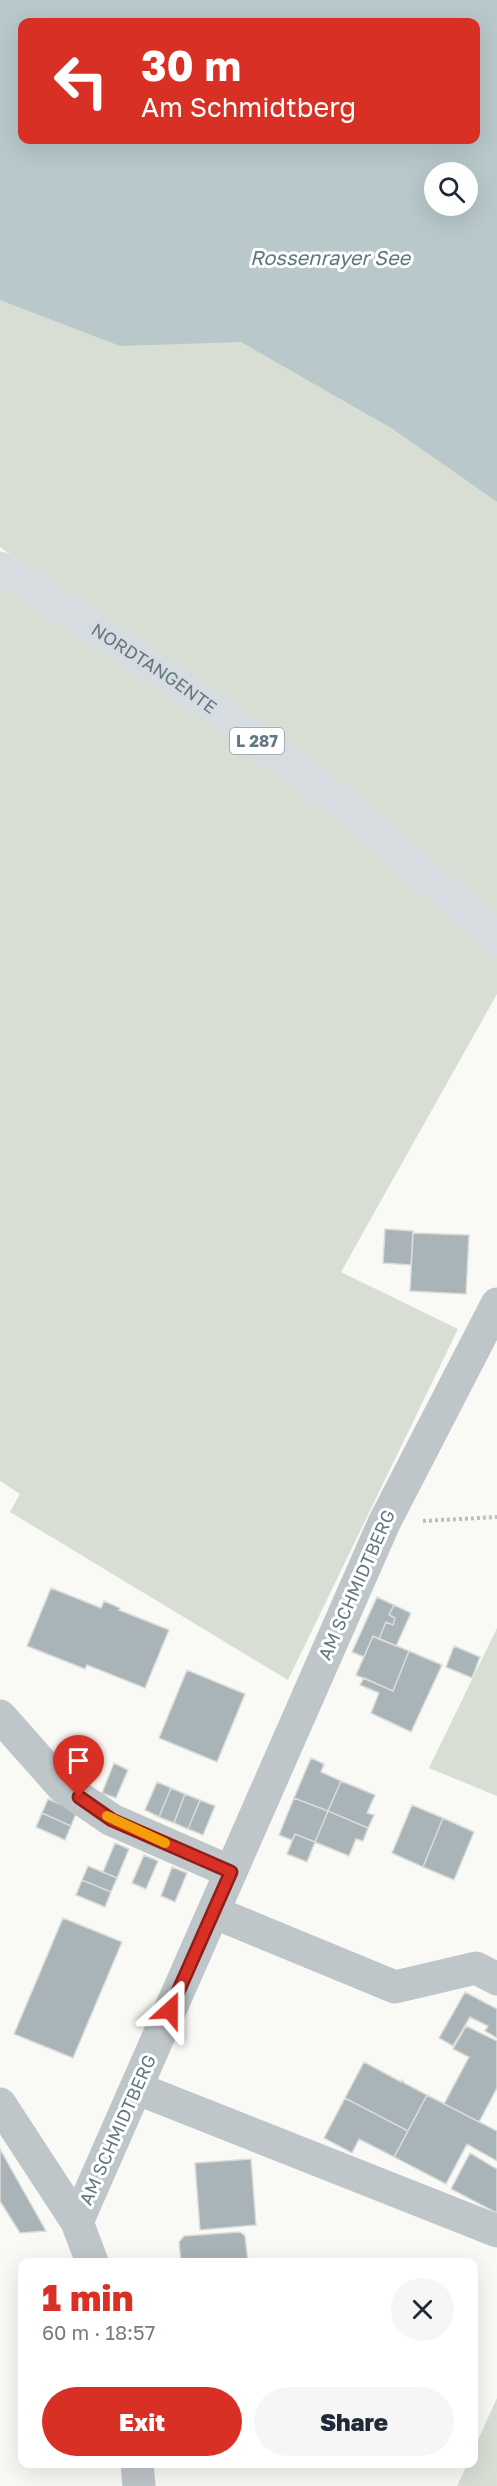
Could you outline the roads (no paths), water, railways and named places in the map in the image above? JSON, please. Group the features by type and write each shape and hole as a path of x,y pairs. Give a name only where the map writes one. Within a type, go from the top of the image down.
{"main road":[{"name":"NORDTANGENTE","path":"0,568 175,681 338,800 497,939"}],"street":[{"name":"AM SCHMIDTBERG","path":"77,2222 384,1523 497,1304"},
{"path":"0,1716 62,1786 70,1792 112,1820 231,1872"},
{"path":"213,1912 395,1987 476,1968 497,1979"},
{"path":"136,2088 497,2231"},
{"path":"0,2104 77,2222 91,2258"},
{"path":"137,2468 139,2486"}],"water":[{"name":"Rossenrayer See","path":"0,0 497,0 497,502 391,428 241,342 120,346 0,300"}]}
